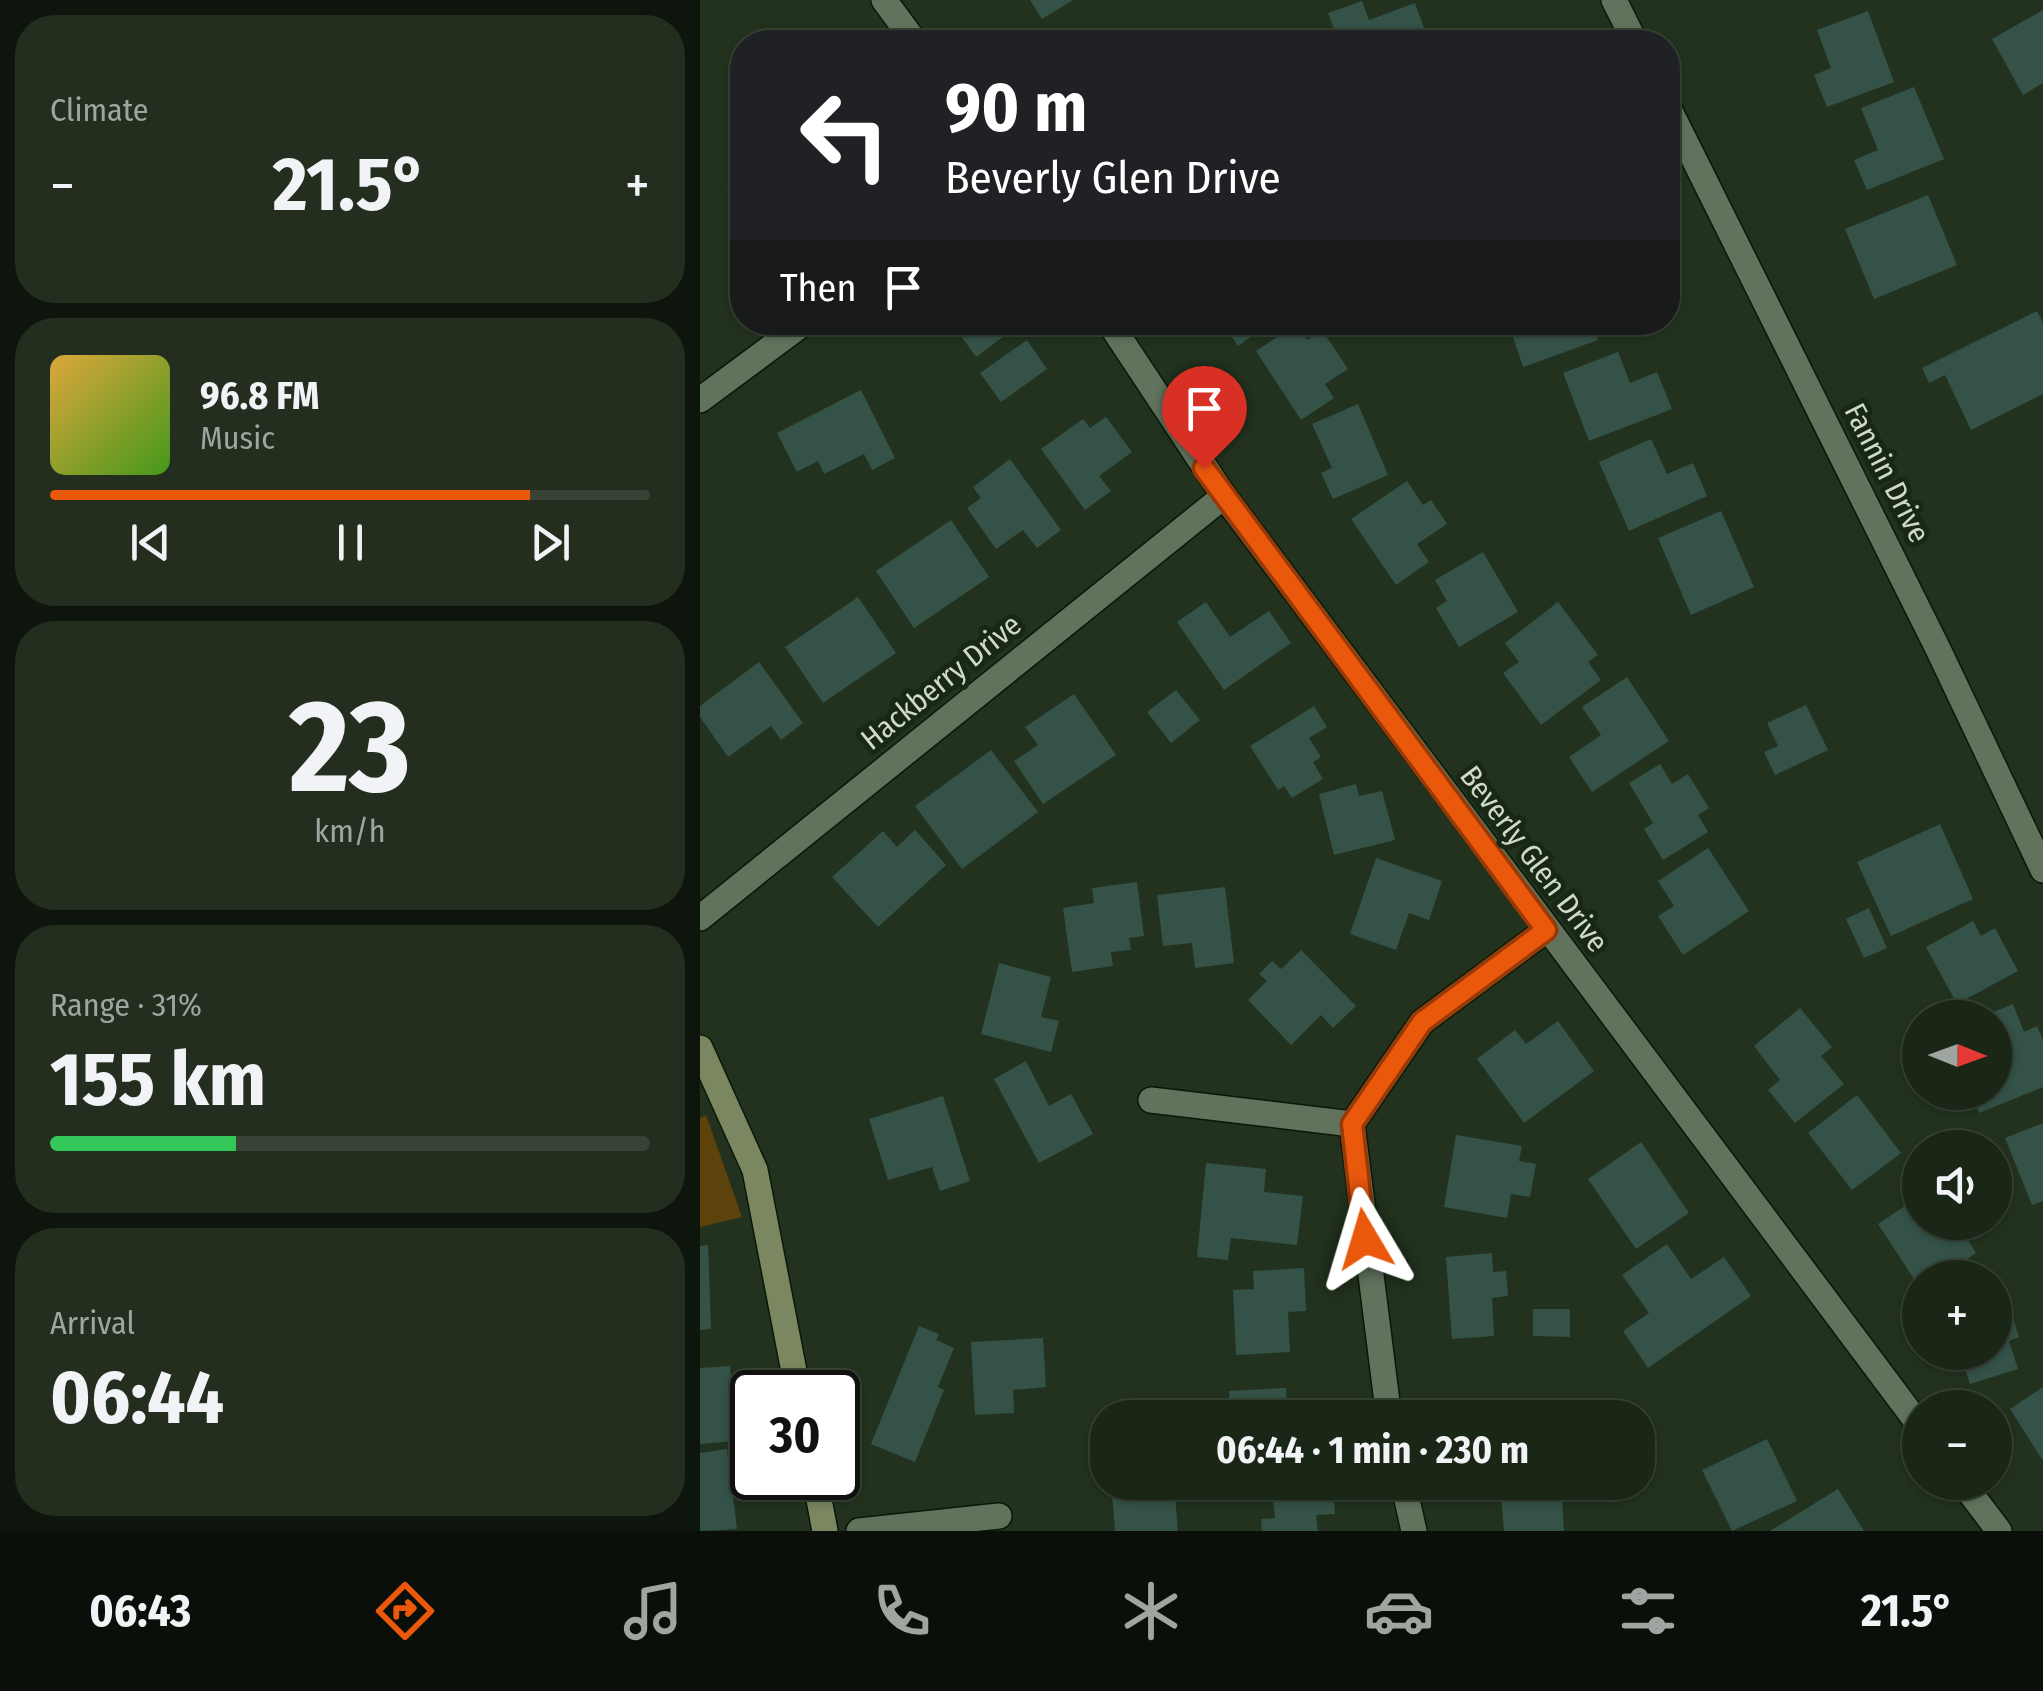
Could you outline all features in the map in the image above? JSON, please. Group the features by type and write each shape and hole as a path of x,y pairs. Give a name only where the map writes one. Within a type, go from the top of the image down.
{"street":[{"path":"884,0 906,30"},
{"path":"1614,0 1629,30"},
{"name":"Fannin Drive","path":"1680,131 1938,649 2043,870"},
{"path":"700,400 788,335"},
{"name":"Beverly Glen Drive","path":"1117,335 1224,496 1902,1402"},
{"name":"Hackberry Drive","path":"700,918 1224,496"},
{"path":"1386,1400 1352,1124 1422,1022 1546,930"},
{"path":"700,1048 755,1170 794,1370"},
{"path":"1151,1100 1352,1124"},
{"path":"819,1500 825,1531"},
{"path":"1407,1500 1414,1531"},
{"path":"1976,1500 1999,1531"},
{"path":"858,1531 999,1516"}],"shaded area":[{"path":"706,1115 742,1217 700,1227 700,1118"}],"building":[{"path":"1030,0 1073,0 1042,19"},
{"path":"1362,1 1369,20 1415,3 1425,30 1334,30 1328,13"},
{"path":"2043,10 2043,83 2023,95 1992,39"},
{"path":"1868,11 1894,82 1827,107 1814,75 1831,68 1817,30"},
{"path":"1914,87 1944,159 1867,190 1854,160 1878,150 1861,108"},
{"path":"1928,195 1957,265 1874,299 1845,229"},
{"path":"2037,311 2043,323 2043,394 1971,430 1945,375 1929,383 1922,368"},
{"path":"960,335 1006,335 976,357"},
{"path":"1231,335 1254,335 1238,346"},
{"path":"1280,335 1304,335 1307,340 1325,335 1348,369 1325,384 1334,398 1301,420 1256,351"},
{"path":"1512,335 1596,335 1598,340 1523,367"},
{"path":"1027,340 1047,369 1001,402 980,373"},
{"path":"1618,352 1630,383 1657,372 1672,409 1589,441 1563,373"},
{"path":"861,390 895,458 872,470 864,454 824,474 818,461 797,472 777,433"},
{"path":"1358,404 1388,475 1333,499 1321,473 1332,468 1312,424"},
{"path":"1106,417 1132,452 1099,476 1111,491 1085,510 1041,449 1083,419 1090,428"},
{"path":"1651,439 1667,474 1693,463 1707,496 1629,531 1599,462"},
{"path":"1010,459 1061,530 1037,548 1023,530 996,549 967,508 981,498 973,487"},
{"path":"1407,481 1423,505 1431,500 1447,524 1417,544 1429,562 1396,585 1351,519"},
{"path":"1721,511 1754,587 1691,615 1658,538"},
{"path":"951,520 989,577 914,628 876,571"},
{"path":"1483,552 1518,612 1459,647 1436,608 1447,601 1435,580"},
{"path":"858,597 896,653 823,703 785,647"},
{"path":"1206,602 1230,637 1269,611 1291,643 1224,690 1177,622"},
{"path":"1558,602 1598,655 1588,662 1601,680 1541,725 1503,673 1519,662 1505,643"},
{"path":"759,662 803,723 781,740 771,726 728,757 700,717 700,706"},
{"path":"1627,677 1669,741 1592,792 1569,757 1601,735 1582,707"},
{"path":"1176,690 1200,720 1171,743 1147,712"},
{"path":"1074,694 1116,755 1043,804 1014,761 1038,745 1025,727"},
{"path":"1806,705 1828,750 1775,775 1764,752 1778,746 1767,723"},
{"path":"1314,706 1327,727 1309,738 1321,757 1313,762 1323,779 1292,798 1284,786 1278,790 1250,746"},
{"path":"991,750 1038,812 962,869 915,806"},
{"path":"1660,764 1672,784 1688,774 1709,808 1698,815 1708,832 1663,860 1644,829 1653,823 1629,783"},
{"path":"1356,784 1359,796 1382,791 1395,840 1334,855 1319,794"},
{"path":"1940,824 1973,899 1891,936 1857,862"},
{"path":"915,830 946,865 878,927 832,877 883,831 897,847"},
{"path":"1708,848 1749,911 1683,955 1658,916 1674,906 1658,881"},
{"path":"1376,858 1442,881 1429,920 1409,913 1396,950 1350,934"},
{"path":"1137,882 1144,936 1129,938 1131,950 1111,952 1113,966 1072,972 1063,908 1094,903 1092,888"},
{"path":"1225,887 1234,963 1195,968 1192,943 1163,946 1157,895"},
{"path":"1869,908 1887,948 1864,958 1846,919"},
{"path":"1973,921 1981,936 1995,928 2018,971 1964,1000 1955,1000 1926,947"},
{"path":"1301,950 1356,1006 1333,1028 1321,1015 1291,1045 1248,1000 1267,981 1259,974 1272,961 1281,969"},
{"path":"999,963 1051,977 1041,1017 1059,1021 1051,1052 981,1034"},
{"path":"2012,1004 2024,1032 2037,1026 2043,1040 2043,1087 2012,1100"},
{"path":"1800,1008 1832,1047 1821,1056 1844,1084 1795,1123 1768,1090 1780,1080 1754,1046"},
{"path":"1558,1021 1594,1071 1524,1123 1477,1059 1515,1030 1526,1044"},
{"path":"1026,1061 1049,1106 1071,1094 1093,1134 1039,1163 994,1079"},
{"path":"1857,1095 1901,1153 1852,1190 1808,1133"},
{"path":"943,1096 970,1181 940,1191 932,1167 888,1180 869,1119"},
{"path":"2043,1123 2043,1201 2032,1205 2012,1155 2012,1135"},
{"path":"1456,1135 1522,1146 1519,1161 1536,1164 1530,1197 1511,1194 1507,1218 1444,1207"},
{"path":"1641,1142 1689,1213 1636,1249 1588,1179"},
{"path":"1206,1163 1266,1169 1264,1192 1303,1196 1297,1245 1231,1238 1228,1260 1197,1257"},
{"path":"1902,1208 1902,1240 1968,1240 1976,1253 1965,1260 1902,1261 1878,1224"},
{"path":"1667,1244 1691,1279 1724,1257 1751,1296 1648,1368 1623,1331 1649,1313 1622,1275"},
{"path":"708,1245 711,1329 700,1330 700,1246"},
{"path":"1492,1253 1493,1272 1506,1271 1508,1296 1492,1298 1494,1336 1452,1339 1446,1257"},
{"path":"1304,1268 1306,1311 1288,1312 1290,1352 1236,1355 1233,1290 1254,1289 1253,1271"},
{"path":"1533,1309 1570,1309 1570,1337 1533,1336"},
{"path":"2012,1314 2019,1337 2012,1340"},
{"path":"919,1326 939,1334 936,1340 954,1348 938,1387 944,1390 915,1462 871,1444"},
{"path":"1043,1338 1046,1387 1013,1390 1014,1413 975,1415 971,1342"},
{"path":"2012,1350 2018,1369 1970,1384 1966,1370 2012,1370"},
{"path":"730,1366 730,1442 700,1444 700,1368"},
{"path":"2043,1387 2043,1461 2012,1412 2012,1408"},
{"path":"1286,1388 1287,1400 1229,1400 1229,1391"},
{"path":"1767,1439 1797,1501 1732,1531 1702,1470"},
{"path":"727,1449 730,1500 733,1500 737,1529 700,1531 700,1453"},
{"path":"1838,1489 1864,1531 1770,1531"},
{"path":"1112,1500 1175,1500 1178,1531 1115,1531"},
{"path":"1273,1500 1334,1500 1335,1514 1316,1515 1318,1531 1262,1531 1261,1519 1275,1518"},
{"path":"1501,1500 1562,1500 1564,1531 1504,1531"}],"route":[{"path":"1204,468 1546,930 1422,1022 1352,1124 1365,1239"}]}
